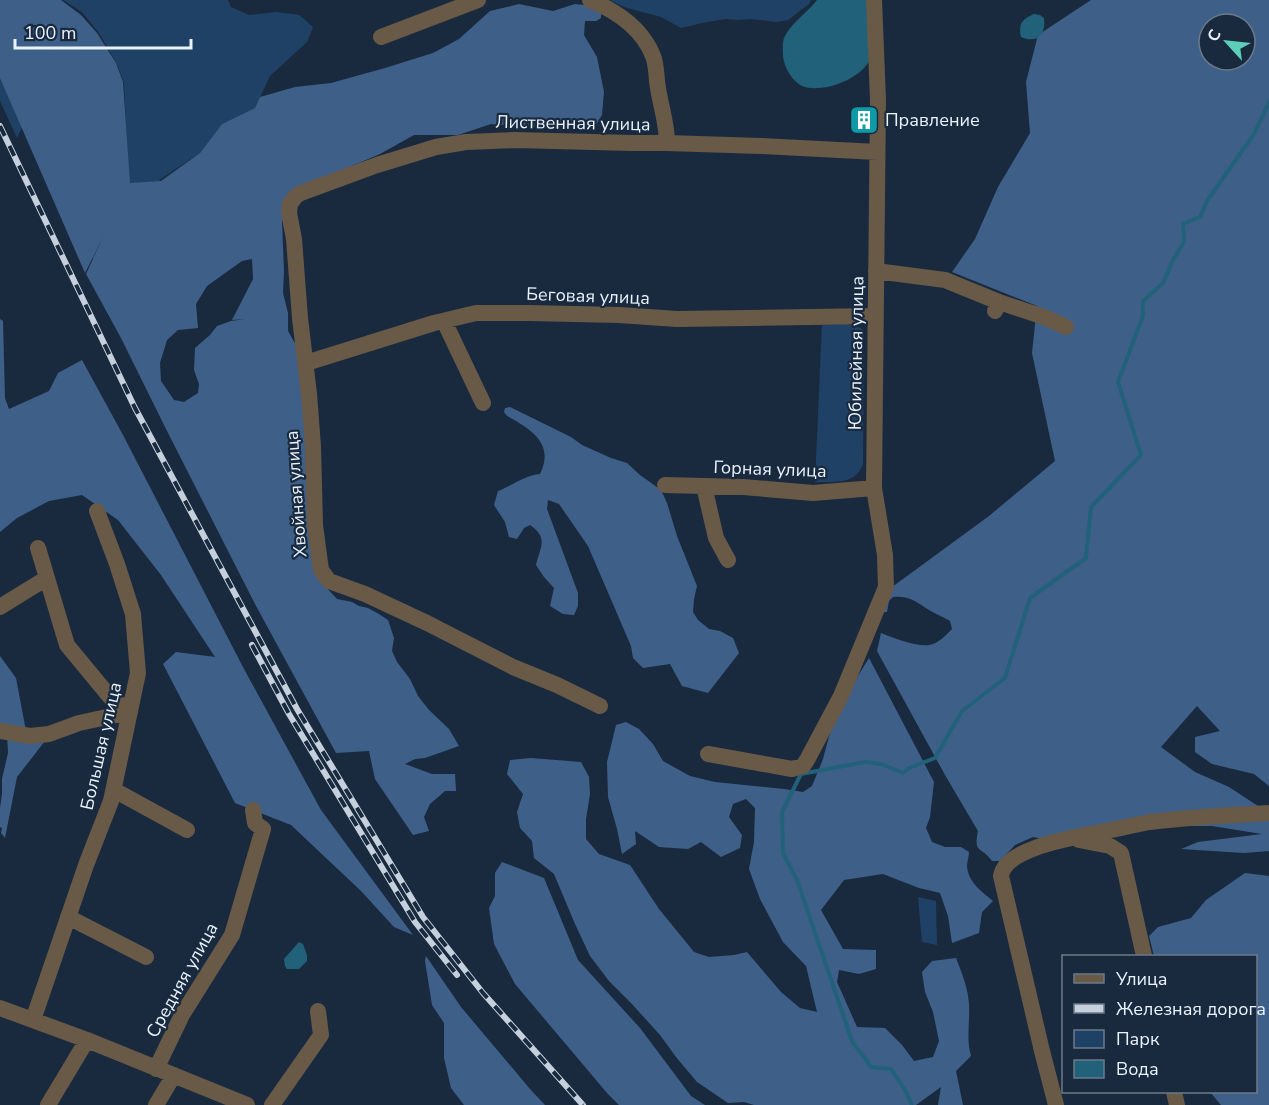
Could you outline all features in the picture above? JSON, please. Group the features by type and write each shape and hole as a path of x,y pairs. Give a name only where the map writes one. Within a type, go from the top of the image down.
{"street":[{"path":"381,37 478,0"},
{"path":"590,0 627,21 639,31 654,57 667,143"},
{"name":"Юбилейная улица","path":"708,754 792,769 803,766 842,696 886,587 885,555 874,488 878,100 874,0"},
{"name":"Лиственная улица","path":"290,213 290,204 300,193 376,165 436,147 466,142 514,140 667,143 878,152"},
{"name":"Хвойная улица","path":"290,213 313,446 315,525 321,570 325,577 329,581 365,594 513,667 600,706"},
{"path":"876,271 945,280 997,306 1044,317 1066,327"},
{"name":"Беговая улица","path":"306,363 444,321 487,313 619,315 677,319 876,316"},
{"path":"444,321 483,402"},
{"name":"Горная улица","path":"665,485 743,487 813,493 874,488"},
{"path":"704,486 716,538 728,560"},
{"name":"Большая улица","path":"33,1020 86,865 111,801 138,673 133,614 117,564 96,511"},
{"path":"38,548 67,645 110,697 130,712"},
{"path":"0,607 46,578"},
{"path":"0,731 30,735 49,734 79,723 130,712"},
{"path":"114,789 187,830"},
{"name":"Средняя улица","path":"156,1068 182,1015 232,935 263,829 255,823 253,810"},
{"path":"1056,1105 1002,873 1007,864 1017,856 1055,841 1150,822 1269,813"},
{"path":"1069,839 1110,846 1121,853 1144,955"},
{"path":"68,917 146,957"},
{"path":"0,1008 87,1040 247,1105"},
{"path":"273,1105 321,1035 318,1011"},
{"path":"48,1105 87,1040"},
{"path":"156,1105 174,1075"}],"green space":[{"path":"63,0 228,0 231,7 249,15 276,12 299,15 313,27 307,42 270,76 255,108 222,124 200,153 159,180 169,187 482,100 98,262 79,248 128,164 124,83 117,64 99,33 82,12"},
{"path":"610,0 811,0 788,20 776,22 726,19 681,28 661,17 624,7"},
{"path":"0,23 35,101 17,138 0,101"},
{"path":"848,324 864,331 863,464 860,471 849,479 836,482 815,482 822,325"},
{"path":"918,897 936,901 937,945 922,942"}],"shaded area":[{"path":"0,0 61,0 81,15 97,33 116,63 123,82 130,183 161,181 200,153 222,124 255,108 260,97 295,87 331,83 433,53 459,39 490,11 519,4 553,11 575,4 595,6 601,13 601,18 596,21 585,21 584,35 597,57 604,92 602,115 596,125 524,127 491,124 458,135 414,135 380,154 316,181 287,198 282,222 283,293 288,313 288,331 297,347 324,585 337,599 368,608 388,620 394,638 392,651 397,662 410,679 418,696 449,729 459,746 405,764 432,774 455,774 456,791 445,791 430,804 424,817 429,831 413,835 375,779 369,751 336,753 255,604 121,338 86,274 104,235 85,273 0,78","holes":["252,259 253,279 232,320 245,319 217,326 195,348 194,370 199,384 198,393 184,402 174,400 161,381 160,363 167,340 178,330 198,328 196,304 207,286 242,261"]},
{"path":"1091,0 1269,0 1269,786 1254,774 1212,764 1195,752 1195,737 1220,731 1197,706 1161,747 1195,772 1229,787 1258,806 1269,807 1269,851 1244,853 1181,849 1198,842 1262,834 1212,826 1163,826 1055,841 1033,837 1015,845 1000,861 992,861 979,849 978,831 877,651 881,633 907,642 928,645 939,641 952,629 950,621 908,598 893,597 889,601 887,612 883,612 888,590 989,516 1055,461 1032,353 1037,306 952,272 975,239 998,187 1030,133 1026,82 1038,35"},
{"path":"0,319 3,321 5,398 9,409 49,391 58,373 82,360 244,669 321,810 413,935 394,927 361,891 291,825 235,803 163,664 176,652 215,657 161,575 118,520 82,495 49,501 17,518 0,532"},
{"path":"510,407 571,437 582,445 627,463 661,490 697,586 693,612 698,620 709,629 720,631 733,638 739,653 708,693 682,686 670,664 643,668 633,658 631,646 588,546 559,504 548,500 547,509 578,593 578,606 574,615 563,614 550,606 554,588 536,565 542,543 540,534 530,525 524,528 517,539 509,537 505,522 494,505 498,491 524,478 540,474 544,463 545,454 538,439 504,412 505,408"},
{"path":"0,656 16,678 26,731 0,726"},
{"path":"869,658 934,782 930,817 926,828 932,842 945,847 961,847 969,852 967,866 970,877 976,886 993,901 982,912 979,933 952,943 948,916 940,893 919,888 883,874 844,880 821,910 843,949 876,950 876,969 859,974 839,970 837,982 857,1027 885,1028 914,1061 933,1057 939,1041 933,1012 925,992 922,972 932,961 956,958 966,986 969,1004 968,1037 971,1056 956,1071 963,1105 938,1105 941,1087 916,1105 728,1103 697,1082 660,1035 609,981 590,956 554,874 534,858 532,841 520,828 517,812 523,794 507,774 510,760 531,758 581,762 589,777 590,794 586,839 599,854 630,865 659,909 694,952 709,957 747,952 781,992 800,1008 817,1012 806,966 783,942 760,899 749,869 754,842 755,808 746,799 733,804 729,817 742,835 740,848 721,857 701,842 688,849 659,847 635,831 636,844 622,854 608,797 607,762 616,725 626,722 639,729 653,744 663,761 690,776 715,782 803,792 812,786 823,759 834,718"},
{"path":"7,733 45,741 17,777 5,838 0,827 0,808 2,779 8,753"},
{"path":"502,862 544,878 578,960 640,1028 691,1096 705,1105 619,1105 515,984 494,944 489,908 495,896 495,873"},
{"path":"1245,873 1269,876 1269,1105 1221,1105 1211,1093 1257,1093 1257,955 1154,955 1149,936 1158,927 1191,918 1206,900"},
{"path":"426,956 461,1007 545,1105 464,1105 451,1088 444,1058 444,1023 432,1005"}],"water":[{"path":"817,0 868,0 871,55 866,66 850,78 830,86 810,88 798,84 789,73 784,60 783,45 784,38 791,28"},
{"path":"1034,14 1044,18 1042,33 1032,39 1021,37 1022,22"},
{"path":"299,942 303,944 307,961 299,969 287,969 284,959"}],"waterway":[{"path":"912,1105 891,1069 871,1067 852,1041 797,880 783,853 782,812 801,774 865,762 881,764 903,773 909,768 935,758 962,711 1005,678 1030,598 1086,558 1091,507 1141,455 1118,382 1143,316 1143,301 1163,283 1184,242 1183,224 1200,217 1207,201 1254,134 1269,102"}],"railway":[{"path":"0,126 135,408 297,709 423,917 483,993 583,1105"},
{"path":"252,645 289,714 415,922 457,975"}],"place":[{"name":"Правление","path":"864,120"}]}
